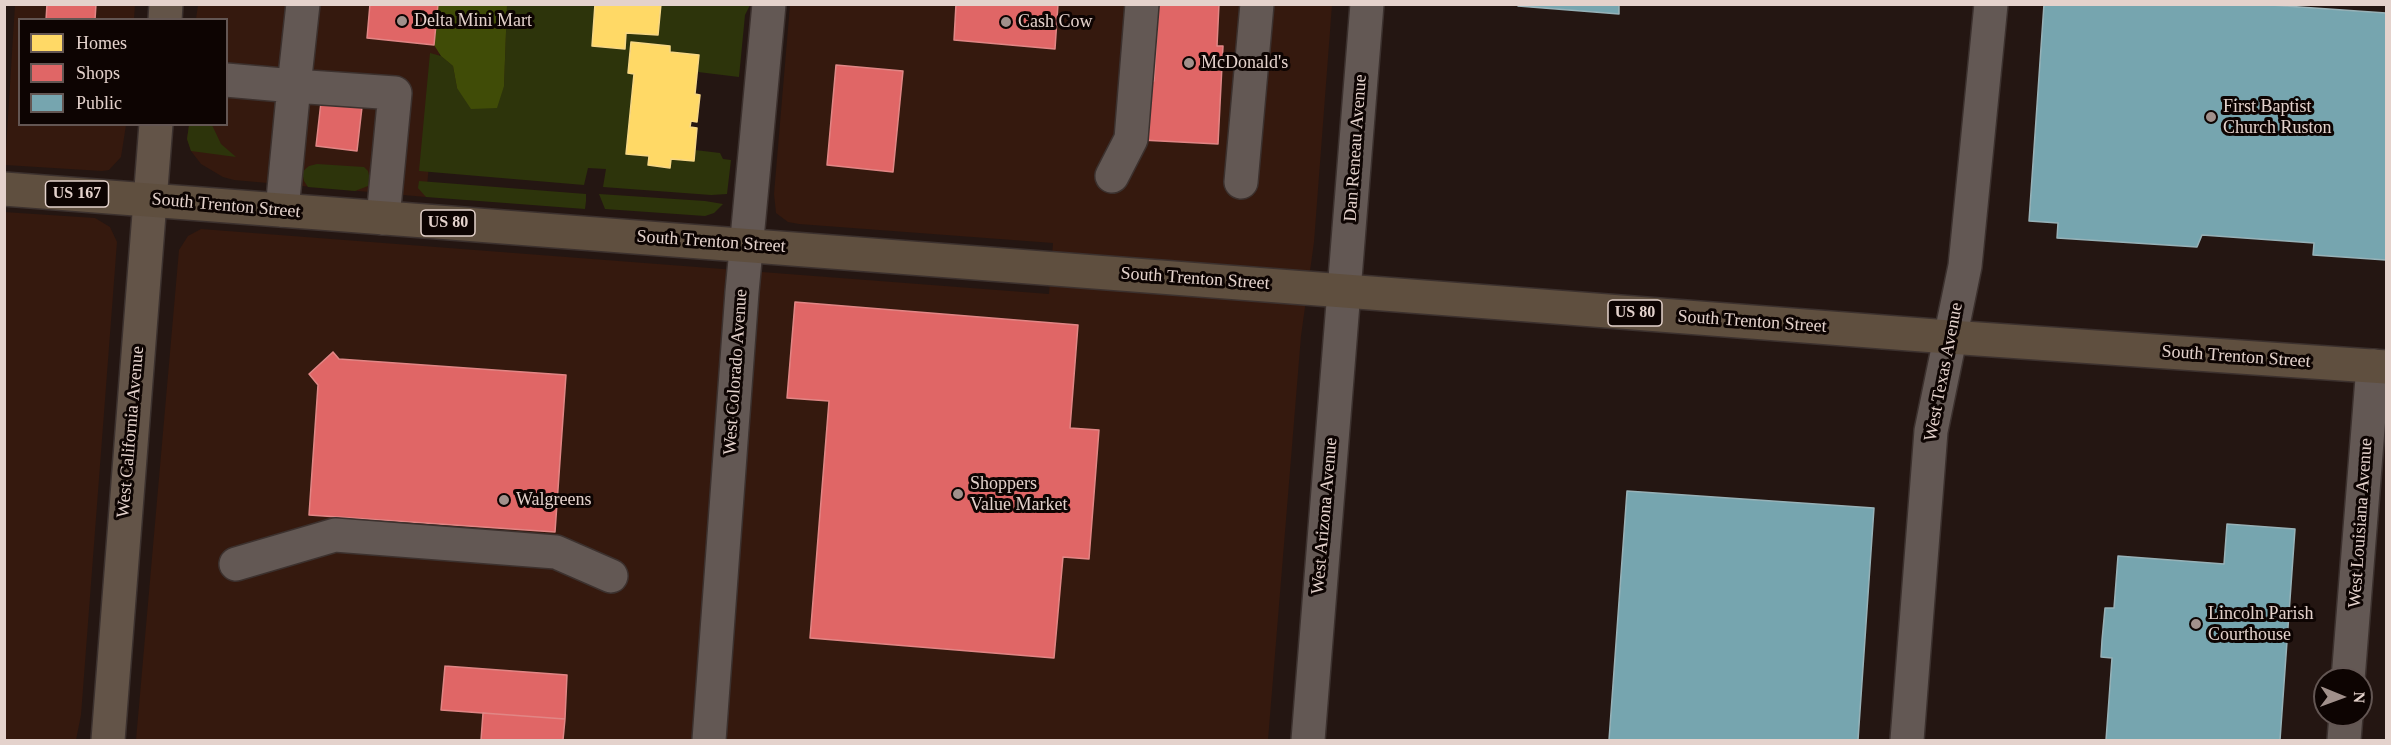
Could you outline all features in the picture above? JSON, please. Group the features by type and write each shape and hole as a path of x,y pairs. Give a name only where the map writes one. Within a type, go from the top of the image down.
{"highway":[{"name":"South Trenton Street","path":"4,189 1950,337 2380,367"}],"main road":[{"name":"West California Avenue","path":"108,741 156,126"}],"street":[{"path":"282,210 303,4"},
{"name":"West Colorado Avenue","path":"710,741 747,244 769,4"},
{"path":"1112,176 1131,139 1142,4"},
{"path":"1243,4 1240,40 1241,182 1257,4"},
{"name":"Dan Reneau Avenue","path":"1344,291 1367,4"},
{"name":"West Texas Avenue","path":"1907,741 1931,431 1965,266 1991,4"},
{"path":"228,80 395,93 383,218"},
{"name":"West Arizona Avenue","path":"1308,741 1344,291"},
{"name":"West Louisiana Avenue","path":"2349,667 2380,367"},
{"path":"236,564 335,535 555,552 611,576"}],"shaded area":[{"path":"15,5 135,5 134,18 18,18 18,126 126,126 121,157 109,170 102,171 5,165"},
{"path":"198,5 444,5 426,197 234,180 223,177 201,164 191,151 187,139 189,126 228,126 228,18 196,18"},
{"path":"790,5 1332,5 1314,242 1301,336 1268,740 136,740 179,250 188,236 201,229 1049,294 1053,243 799,224 788,222 776,213 774,194"},
{"path":"4,212 95,218 110,227 117,242 81,715 76,740 5,740"}],"green space":[{"path":"438,5 507,5 504,86 497,108 471,109 457,88 453,66 441,56 434,45"},
{"path":"507,5 750,5 745,15 739,77 698,72 699,55 670,52 670,46 631,42 628,73 634,74 626,154 649,156 648,165 670,168 671,159 694,161 695,150 720,153 723,159 731,160 727,194 711,195 603,187 606,169 588,168 584,185 419,171 430,53 441,56 453,66 457,88 504,86"},
{"path":"189,126 212,126 221,144 236,157 191,151 187,139"},
{"path":"317,164 364,167 368,171 370,180 368,186 355,191 308,187 302,172 309,166"},
{"path":"419,181 586,194 585,209 426,197 418,188"},
{"path":"599,194 723,204 714,213 705,216 605,209"}],"building: Homes":[{"path":"595,4 661,4 658,35 626,33 625,49 592,46"},
{"path":"631,42 670,46 670,52 699,55 695,94 700,95 697,122 691,121 690,127 697,128 694,161 671,159 670,168 648,165 649,156 626,154 634,74 628,73"}],"building: Shops":[{"path":"47,4 96,4 95,18 46,18"},
{"name":"Delta Mini Mart","path":"370,4 438,4 434,45 367,38"},
{"name":"Cash Cow","path":"956,4 1058,4 1055,49 954,40"},
{"name":"McDonald's","path":"1158,4 1219,4 1217,46 1223,46 1218,144 1141,140 1145,81 1154,81 1157,31 1147,31"},
{"path":"836,65 903,71 893,172 827,165"},
{"path":"321,102 362,107 357,151 316,146"},
{"name":"Shoppers Value Market","path":"795,302 1078,325 1070,428 1099,430 1089,559 1063,557 1054,658 810,638 829,401 787,398"},
{"name":"Walgreens","path":"333,352 339,359 566,375 555,532 309,515 318,385 309,374"},
{"path":"445,666 567,675 565,719 441,710"},
{"path":"483,713 565,719 563,740 481,740"}],"building: Public":[{"path":"1518,4 1619,4 1619,14 1518,6"},
{"name":"First Baptist Church Ruston","path":"2044,4 2257,4 2386,13 2386,260 2313,255 2314,243 2202,235 2197,247 2057,238 2058,223 2029,221"},
{"path":"1627,491 1874,508 1858,740 1609,740"},
{"name":"Lincoln Parish Courthouse","path":"2227,524 2295,529 2280,740 2106,740 2112,658 2101,657 2102,640 2105,608 2114,608 2118,556 2224,564"}],"place":[{"name":"Delta Mini Mart","path":"402,21"},
{"name":"Cash Cow","path":"1006,22"},
{"name":"McDonald's","path":"1189,63"},
{"name":"First Baptist Church Ruston","path":"2211,117"},
{"name":"Shoppers Value Market","path":"958,494"},
{"name":"Walgreens","path":"504,500"},
{"name":"Lincoln Parish Courthouse","path":"2196,624"}]}
